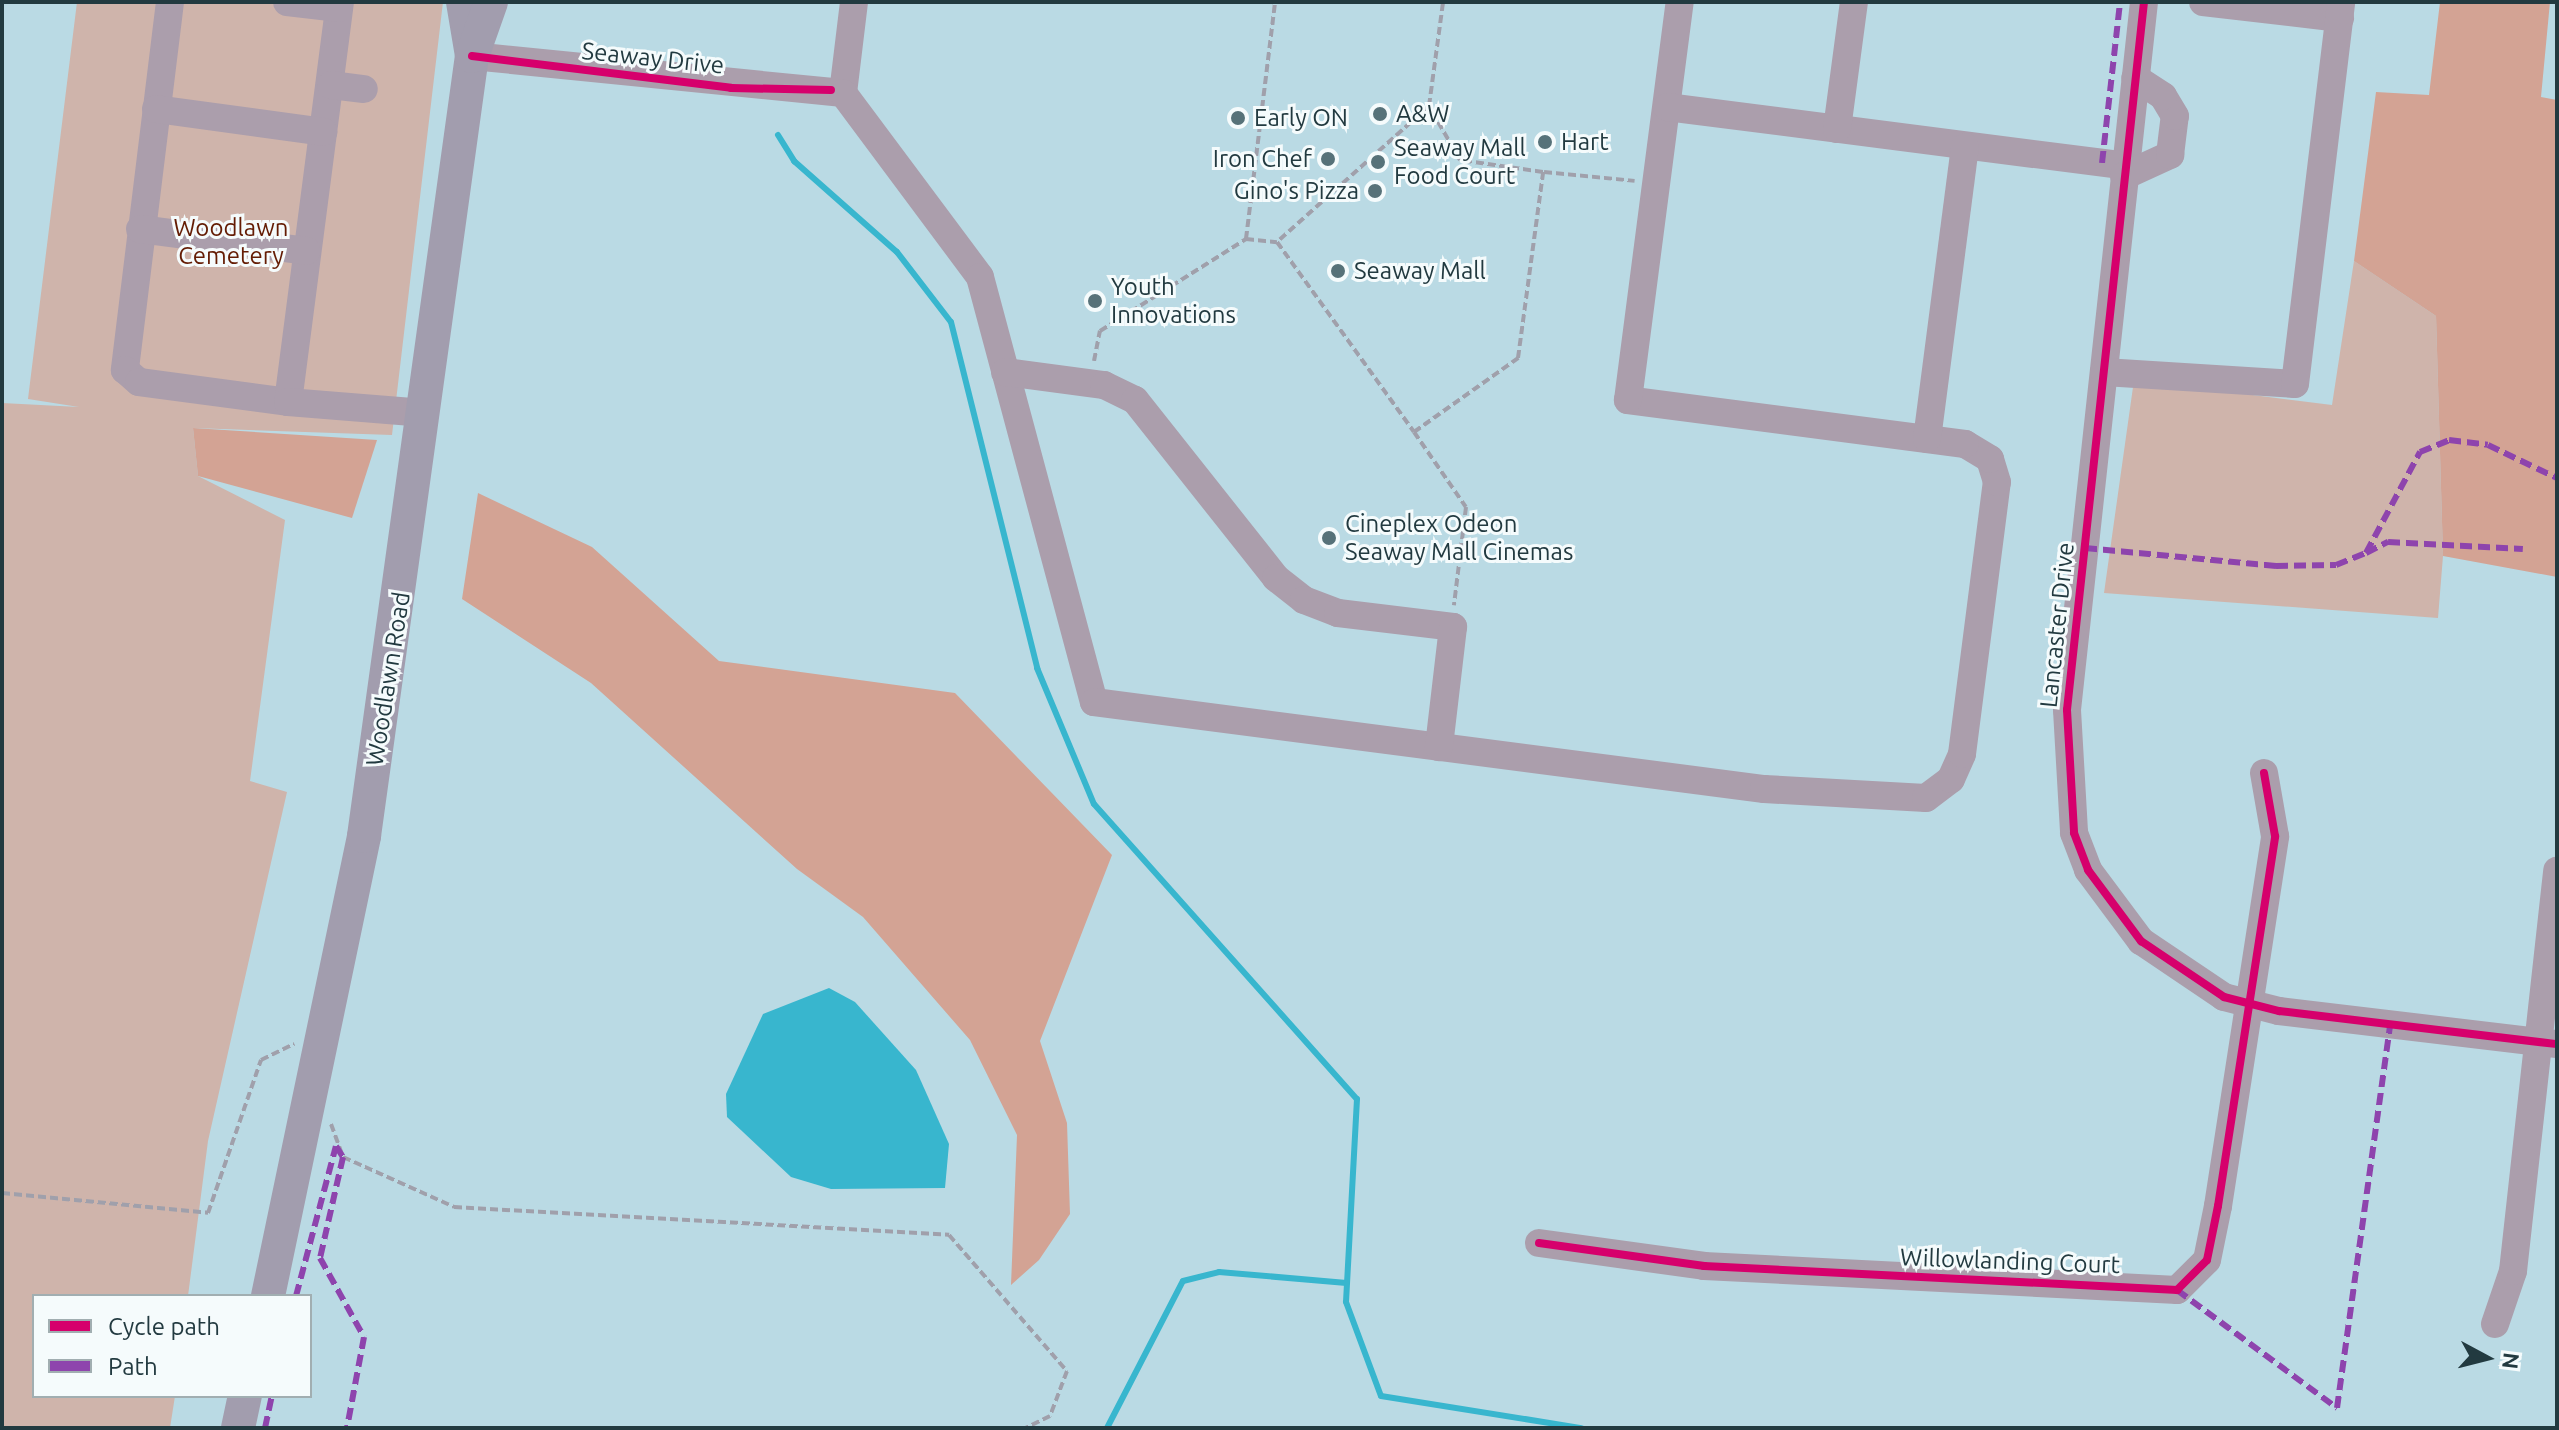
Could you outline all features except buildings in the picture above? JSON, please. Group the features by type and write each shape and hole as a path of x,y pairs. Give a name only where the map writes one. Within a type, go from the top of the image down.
{"main road":[{"name":"Woodlawn Road","path":"463,2 472,56"},
{"name":"Woodlawn Road","path":"270,1288 315,1089 380,737 472,56 491,2"},
{"path":"238,1428 245,1398"}],"street":[{"path":"170,2 122,357 131,378 288,402 425,413"},
{"path":"287,2 339,5 288,402"},
{"path":"854,2 837,92 980,277 1094,702 1764,789 1908,801 1934,794 1961,759 1997,479 1979,449 1927,439 1628,400 1680,2"},
{"path":"1837,129 1854,2"},
{"name":"Lancaster Drive","path":"2144,2 2067,710 2074,833 2088,870 2141,941 2201,986 2249,1004 2548,1042"},
{"path":"2104,372 2295,384 2341,10 2203,2"},
{"name":"Seaway Drive","path":"472,56 731,88 837,92"},
{"path":"1667,107 2124,171 2170,155 2175,116 2163,96 2135,78"},
{"path":"331,85 364,89"},
{"path":"156,109 323,132"},
{"path":"1927,439 1965,147"},
{"path":"140,229 307,251"},
{"path":"1005,372 1090,383 1145,409 1296,596 1338,613 1453,627 1439,747"},
{"name":"Willowlanding Court","path":"1539,1243 1692,1265 2177,1290 2207,1260 2275,836 2264,773"},
{"path":"2495,1324 2513,1271 2548,1042 2557,870"}],"path":[{"path":"1246,239 1275,2"},
{"path":"1443,2 1429,106 1460,160 1657,184"},
{"path":"1090,383 1100,331 1246,239 1277,242 1429,106"},
{"path":"1414,432 1518,358 1543,172"},
{"path":"1277,242 1466,507 1453,627"},
{"path":"2,1193 208,1213 261,1060 292,1041 299,1050"},
{"path":"315,1089 343,1157 454,1207 949,1235 1067,1371 1050,1416 1025,1428"}],"green space":[{"name":"Woodlawn Cemetery","path":"77,2 443,2 392,435 193,428 198,476 285,520 250,781 287,792 208,1141 188,1294 32,1294 32,1398 175,1398 170,1428 2,1428 2,403 79,407 28,399"},
{"path":"2354,261 2436,316 2443,556 2438,618 2104,593 2134,380 2332,405"}],"shaded area":[{"path":"2440,2 2550,2 2541,97 2557,100 2557,577 2443,556 2436,316 2354,261 2376,92 2429,95"},
{"path":"193,428 377,440 352,518 198,476"},
{"path":"478,493 592,547 719,661 955,693 1112,855 1040,1041 1067,1123 1070,1214 1039,1260 1011,1285 1017,1135 970,1040 863,917 797,869 591,683 462,599"}],"water":[{"path":"829,988 855,1002 916,1070 949,1144 945,1188 831,1189 791,1177 727,1117 726,1094 763,1014"}],"waterway":[{"path":"778,135 794,161 897,252 951,322 1037,668 1094,804 1357,1099 1346,1302 1381,1396 1581,1428"},
{"path":"1107,1428 1183,1281 1219,1272 1347,1283"}],"marked path":[{"path":"2102,163 2120,2"},
{"path":"2085,548 2276,566 2336,565 2366,553 2420,452 2449,440 2488,445 2557,478"},
{"path":"2366,553 2388,542 2523,549"},
{"path":"2177,1290 2337,1408 2390,1025"},
{"path":"297,1294 336,1146 343,1157 320,1258 364,1337 347,1428"},
{"path":"265,1428 272,1398"}],"cycle path":[{"path":"2144,2 2067,710 2074,833 2088,870 2141,941 2224,997 2279,1011 2557,1044"},
{"path":"472,56 731,88 831,90"},
{"path":"1539,1243 1704,1266 2177,1290 2207,1260 2218,1206 2275,836 2264,773"}],"place":[{"name":"A&W","path":"1380,114"},
{"name":"Early ON","path":"1238,118"},
{"name":"Hart","path":"1545,142"},
{"name":"Iron Chef","path":"1328,159"},
{"name":"Seaway Mall Food Court","path":"1378,162"},
{"name":"Gino's Pizza","path":"1375,191"},
{"name":"Seaway Mall","path":"1338,271"},
{"name":"Youth Innovations","path":"1095,301"},
{"name":"Cineplex Odeon Seaway Mall Cinemas","path":"1329,538"}]}
